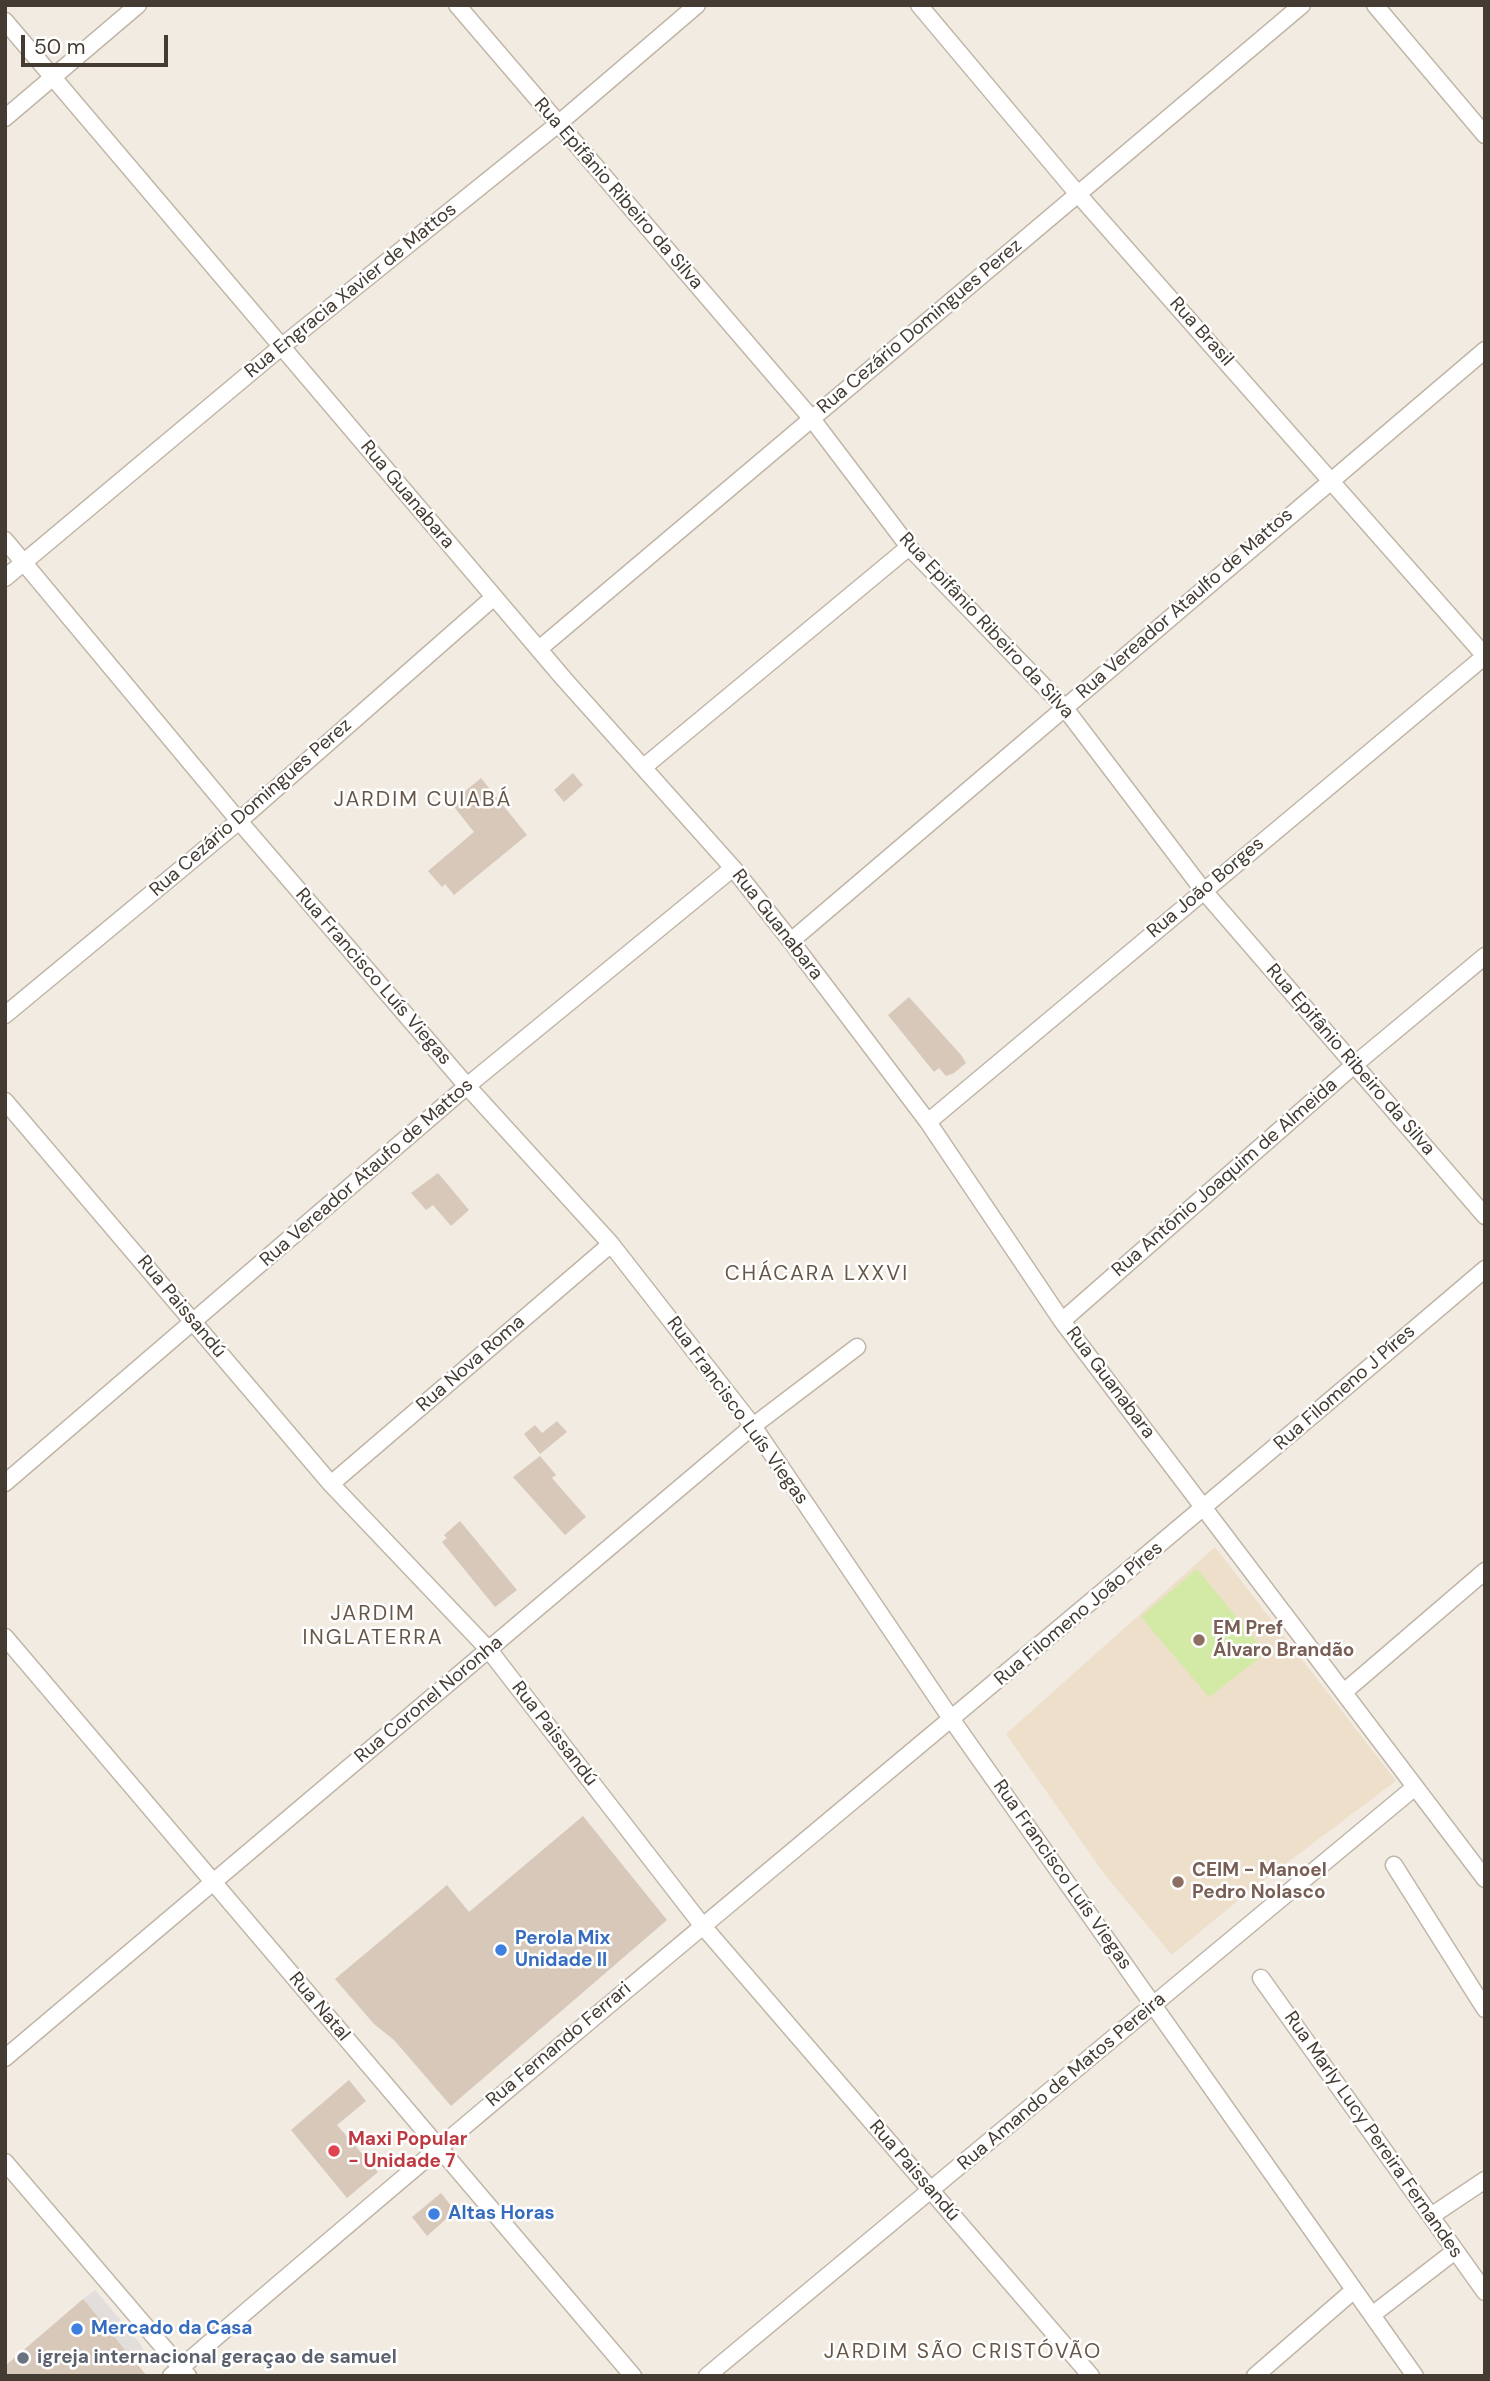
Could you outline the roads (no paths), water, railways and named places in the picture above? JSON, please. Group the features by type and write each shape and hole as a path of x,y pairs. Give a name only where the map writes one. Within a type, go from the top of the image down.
{"street":[{"path":"5,118 138,5"},
{"name":"Rua Epifânio Ribeiro da Silva","path":"457,5 812,419 909,547 1064,707 1203,890 1485,1216"},
{"name":"Rua Engracia Xavier de Mattos","path":"5,578 281,347 558,124 697,5"},
{"name":"Rua Brasil","path":"919,5 1077,193 1485,656"},
{"name":"Rua Cezário Domingues Perez","path":"539,649 1302,5"},
{"path":"1375,5 1485,135"},
{"name":"Rua Guanabara","path":"5,21 494,597 733,868 928,1122 1062,1321 1485,1879"},
{"name":"Rua Vereador Ataulfo de Mattos","path":"791,941 1330,479 1485,350"},
{"name":"Rua Francisco Luís Viegas","path":"5,540 239,821 467,1086 611,1244 753,1426 952,1720 1415,2376"},
{"path":"645,766 909,547"},
{"name":"Rua Cezário Domingues Perez","path":"5,1015 239,821 494,597"},
{"name":"Rua João Borges","path":"928,1122 1485,656"},
{"name":"Rua Vereador Ataufo de Mattos","path":"5,1483 467,1086 733,868"},
{"name":"Rua Antônio Joaquim de Almeida","path":"1062,1321 1354,1065 1485,956"},
{"name":"Rua Paissandú","path":"5,1101 331,1484 489,1650 702,1925 1091,2376"},
{"name":"Rua Nova Roma","path":"331,1484 611,1244"},
{"name":"Rua Filomeno J Píres","path":"1205,1508 1485,1269"},
{"name":"Rua Coronel Noronha","path":"5,2058 753,1426 857,1348"},
{"name":"Rua Filomeno João Píres","path":"952,1720 1205,1508"},
{"path":"1344,1692 1485,1571"},
{"name":"Rua Natal","path":"5,1637 633,2376"},
{"name":"Rua Fernando Ferrari","path":"180,2373 439,2147 702,1925 952,1720"},
{"name":"Rua Amando de Matos Pereira","path":"707,2376 1415,1787"},
{"path":"1394,1865 1485,2009"},
{"name":"Rua Marly Lucy Pereira Fernandes","path":"1261,1978 1485,2292"},
{"path":"5,2162 180,2373"},
{"path":"1431,2216 1485,2180"},
{"path":"1372,2315 1455,2250"},
{"path":"1255,2376 1354,2290"}],"place":[{"name":"EM Pref Álvaro Brandão","path":"1199,1640"},
{"name":"CEIM - Manoel Pedro Nolasco","path":"1178,1882"},
{"name":"Perola Mix Unidade II","path":"501,1950"},
{"name":"Maxi Popular - Unidade 7","path":"334,2151"},
{"name":"Altas Horas","path":"434,2214"},
{"name":"Mercado da Casa","path":"77,2329"},
{"name":"igreja internacional geraçao de samuel","path":"23,2358"}],"district":[{"name":"JARDIM CUIABÁ","path":"423,800"},
{"name":"CHÁCARA LXXVI","path":"817,1274"},
{"name":"JARDIM INGLATERRA","path":"373,1626"},
{"name":"JARDIM SÃO CRISTÓVÃO","path":"963,2352"}]}
